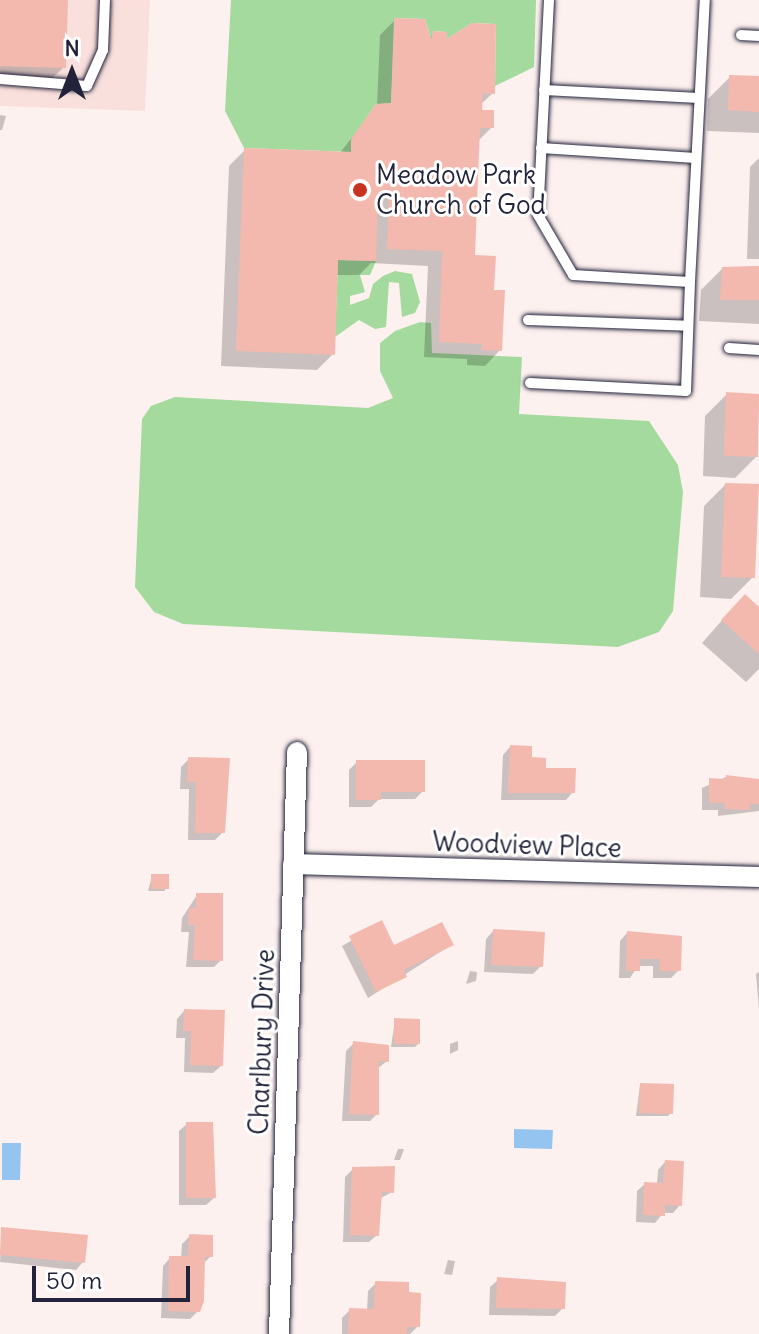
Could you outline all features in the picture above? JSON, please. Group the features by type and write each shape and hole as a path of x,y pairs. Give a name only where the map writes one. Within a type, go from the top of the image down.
{"street":[{"name":"Charlbury Drive","path":"279,1334 297,752"},
{"name":"Woodview Place","path":"293,864 759,877"}],"lane":[{"path":"0,79 87,86 103,50 105,0"},
{"path":"549,0 538,215 573,275 690,282"},
{"path":"530,383 686,391 705,0"},
{"path":"741,35 759,36"},
{"path":"544,90 699,98"},
{"path":"541,148 696,158"},
{"path":"528,320 688,326"},
{"path":"729,348 759,350"}],"shaded area":[{"path":"0,0 150,0 145,111 0,106"}],"green space":[{"path":"231,0 536,0 534,67 495,86 496,24 472,23 447,39 446,32 434,31 431,39 425,19 395,18 391,103 376,104 352,139 351,152 244,148 225,111"},
{"path":"338,260 376,261 370,275 360,275 365,292 350,296 350,305 369,298 373,284 383,276 395,271 412,274 420,302 415,313 402,317 399,283 389,282 386,327 375,329 359,320 335,337"},
{"path":"420,322 431,323 432,353 522,357 519,414 649,421 678,465 683,492 673,611 659,632 618,647 183,624 154,612 135,587 142,419 151,406 175,397 368,408 393,398 380,371 380,343 395,331"}],"water":[{"path":"514,1129 553,1130 552,1149 514,1148"},
{"path":"2,1143 21,1143 20,1180 2,1180"}],"building":[{"path":"0,0 68,0 66,68 0,66"},
{"name":"Meadow Park Church of God","path":"394,18 425,19 431,39 433,31 447,32 447,39 472,23 496,24 495,94 483,93 482,110 494,110 494,128 480,128 475,255 496,256 494,290 505,290 502,351 481,350 482,344 439,342 442,251 387,249 389,193 378,193 376,261 338,260 335,355 236,351 244,148 351,152 351,139 376,104 391,103"},
{"path":"729,75 759,76 759,112 728,110"},
{"path":"759,266 759,300 720,300 722,267"},
{"path":"726,392 759,394 758,457 724,456"},
{"path":"725,483 759,484 755,578 721,577"},
{"path":"745,594 759,607 759,654 721,620"},
{"path":"510,745 532,746 532,757 546,758 546,768 576,768 575,793 508,793"},
{"path":"188,757 230,758 225,833 195,833 196,782 187,782"},
{"path":"356,760 425,760 425,792 381,792 381,800 356,800"},
{"path":"726,775 759,779 759,804 750,804 750,810 725,809 725,803 709,803 709,778 726,779"},
{"path":"151,874 169,874 169,889 151,889"},
{"path":"196,893 223,893 223,961 193,960 195,925 188,925 189,908 196,908"},
{"path":"382,920 394,945 442,922 454,945 404,970 407,977 376,992 349,936"},
{"path":"493,929 545,932 543,967 491,965"},
{"path":"627,931 682,936 681,971 660,971 660,959 640,959 640,971 626,971"},
{"path":"184,1009 225,1010 223,1066 190,1065 191,1031 183,1031"},
{"path":"394,1018 420,1019 420,1044 394,1044"},
{"path":"353,1041 389,1045 389,1062 379,1061 379,1115 349,1114"},
{"path":"640,1083 674,1084 673,1114 639,1113"},
{"path":"186,1122 213,1122 216,1198 186,1198"},
{"path":"665,1160 684,1161 682,1206 665,1205 665,1216 643,1215 644,1182 663,1183"},
{"path":"395,1166 394,1193 382,1192 379,1236 350,1235 352,1167"},
{"path":"1,1227 88,1235 85,1263 0,1255"},
{"path":"189,1234 213,1235 213,1257 205,1257 204,1301 200,1312 168,1311 169,1256 188,1256"},
{"path":"497,1277 566,1282 565,1309 496,1308"},
{"path":"375,1281 409,1282 409,1292 421,1293 420,1327 407,1327 407,1334 348,1334 349,1308 374,1309"}],"place":[{"name":"Meadow Park Church of God","path":"360,190"}]}
